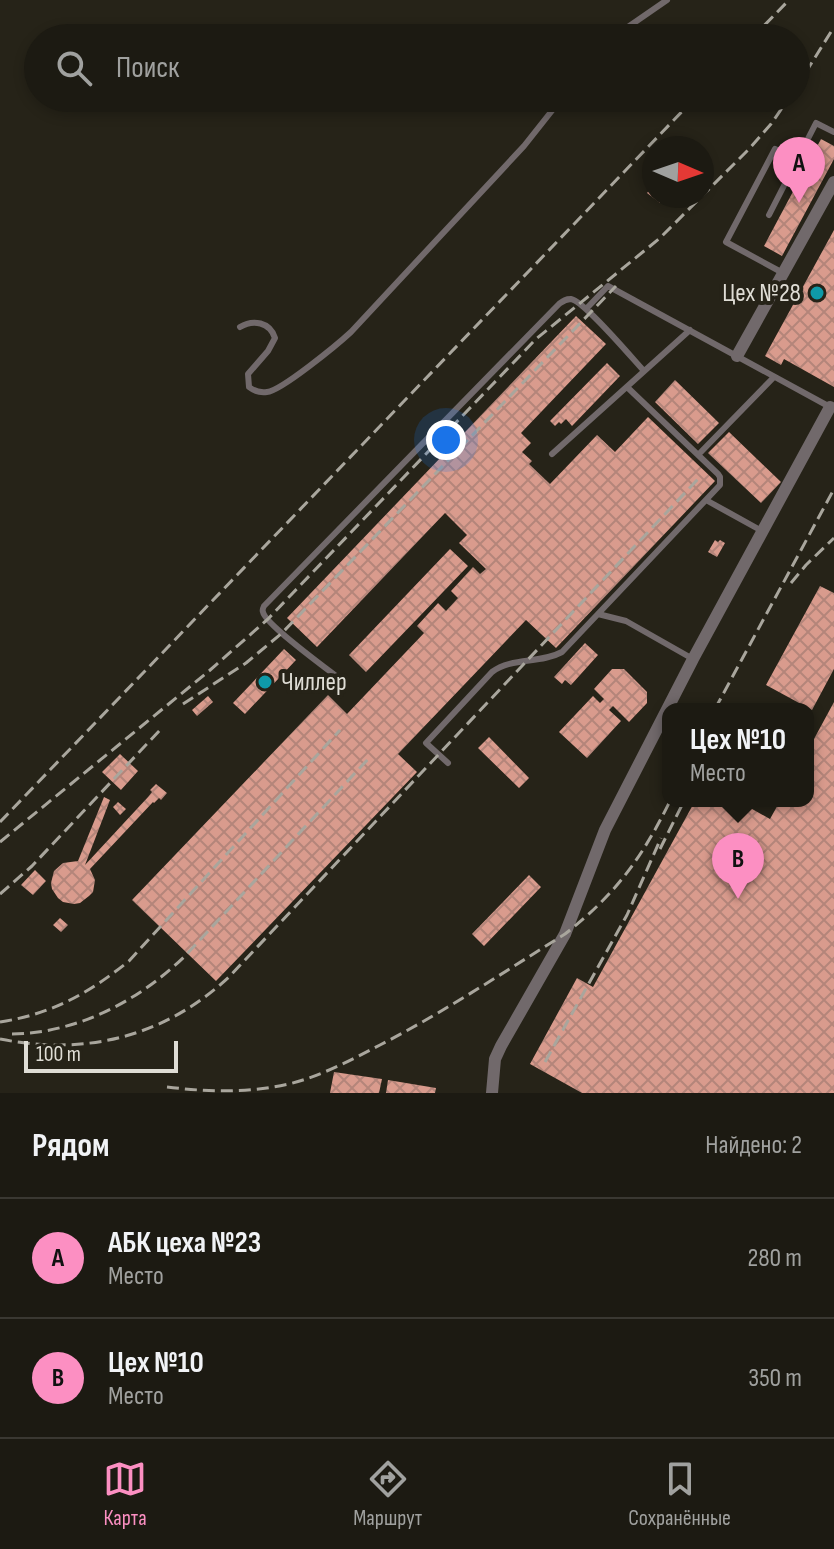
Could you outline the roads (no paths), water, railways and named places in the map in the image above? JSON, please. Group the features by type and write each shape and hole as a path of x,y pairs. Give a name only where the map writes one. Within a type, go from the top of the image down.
{"street":[{"path":"737,356 834,182"},
{"path":"670,703 832,408"},
{"path":"492,1093 495,1059 565,934 605,830 662,719"}],"lane":[{"path":"632,24 667,0"},
{"path":"240,327 248,322 261,323 273,332 273,344 248,374 247,381 253,390 268,393 278,389 351,332 524,146 551,112"},
{"path":"769,215 816,123 834,132"},
{"path":"783,273 726,242 775,149 797,161"},
{"path":"586,309 608,286 832,408"},
{"path":"340,679 264,616 264,606 559,304 571,299 586,309 644,371"},
{"path":"552,454 690,330"},
{"path":"698,455 774,377"},
{"path":"448,763 426,743 492,672 511,663 557,654 720,485 718,474 627,387"},
{"path":"706,500 762,531"},
{"path":"598,614 626,621 693,659"}],"railway":[{"path":"766,24 789,0"},
{"path":"810,66 834,27"},
{"path":"0,822 682,112"},
{"path":"0,842 268,619 536,339 660,238 750,148 779,112"},
{"path":"183,704 246,663 282,633 616,286"},
{"path":"0,1039 32,1044 93,1043 151,1027 204,998 229,977 699,478"},
{"path":"718,703 834,489"},
{"path":"791,583 834,538"},
{"path":"0,894 32,866 160,730"},
{"path":"0,1022 53,1008 99,983 129,961 340,730"},
{"path":"12,1034 60,1028 83,1021 126,1001 166,973 370,757"},
{"path":"167,1087 228,1091 289,1084 336,1067 427,1019 565,934 599,905 638,858 667,807"},
{"path":"660,849 681,807"},
{"path":"545,1062 627,915 661,838"}],"place":[{"name":"АБК цеха №23","path":"799,203"},
{"name":"Цех №28","path":"817,293"},
{"name":"Чиллер","path":"265,682"},
{"name":"Цех №10","path":"738,899"}]}
